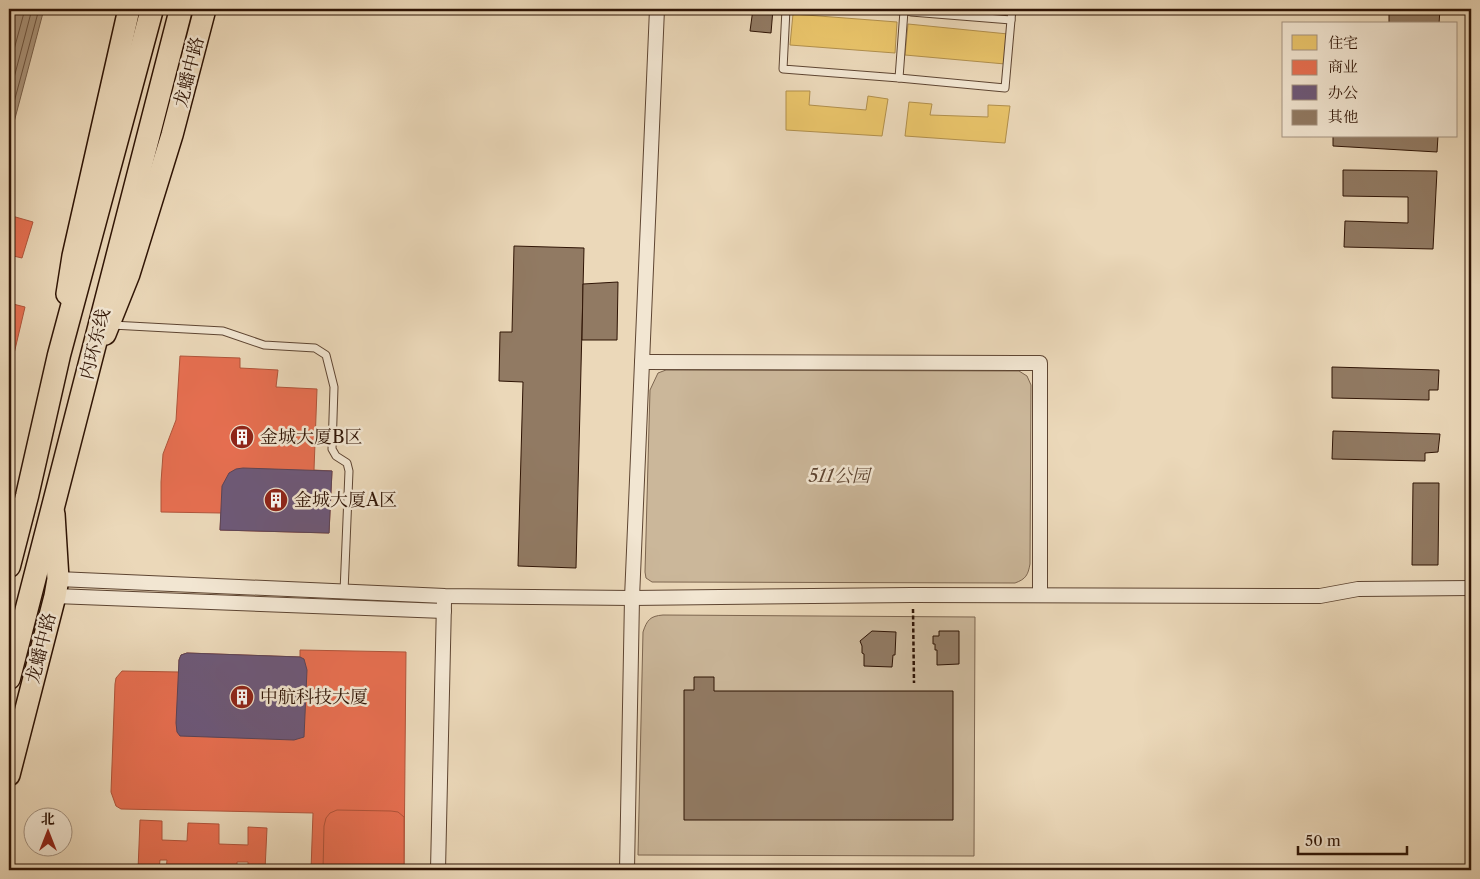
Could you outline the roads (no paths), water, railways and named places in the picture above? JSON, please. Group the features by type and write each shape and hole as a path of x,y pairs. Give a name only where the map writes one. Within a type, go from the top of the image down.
{"highway":[{"name":"内环东线","path":"9,566 27,496 58,355 152,9"},
{"name":"内环东线","path":"9,678 181,9"}],"main road":[{"path":"58,355 73,256 129,9"},
{"name":"龙蟠中路","path":"83,390 130,274 172,135 205,9"},
{"path":"9,524 27,496"},
{"name":"龙蟠中路","path":"9,775 56,588 54,504"}],"street":[{"path":"627,870 632,598 656,9"},
{"path":"642,362 1040,363 1040,595"},
{"path":"56,588 632,598 912,595 1320,596 1358,589 1471,588"},
{"path":"56,588 444,611"},
{"path":"438,870 445,596"}],"lane":[{"path":"786,9 783,69 1005,88 1012,9"},
{"path":"867,9 909,10 1011,20"},
{"path":"899,78 909,10"},
{"path":"109,325 223,331 264,345 315,348 326,355 334,387 332,449 336,456 347,463 349,471 344,592"}],"water":[{"path":"9,9 44,9 9,141"}],"place":[{"name":"金城大厦B区","path":"242,437"},
{"name":"金城大厦A区","path":"276,500"},
{"name":"中航科技大厦","path":"242,697"}],"park label":[{"name":"511公园","path":"839,476"}]}
